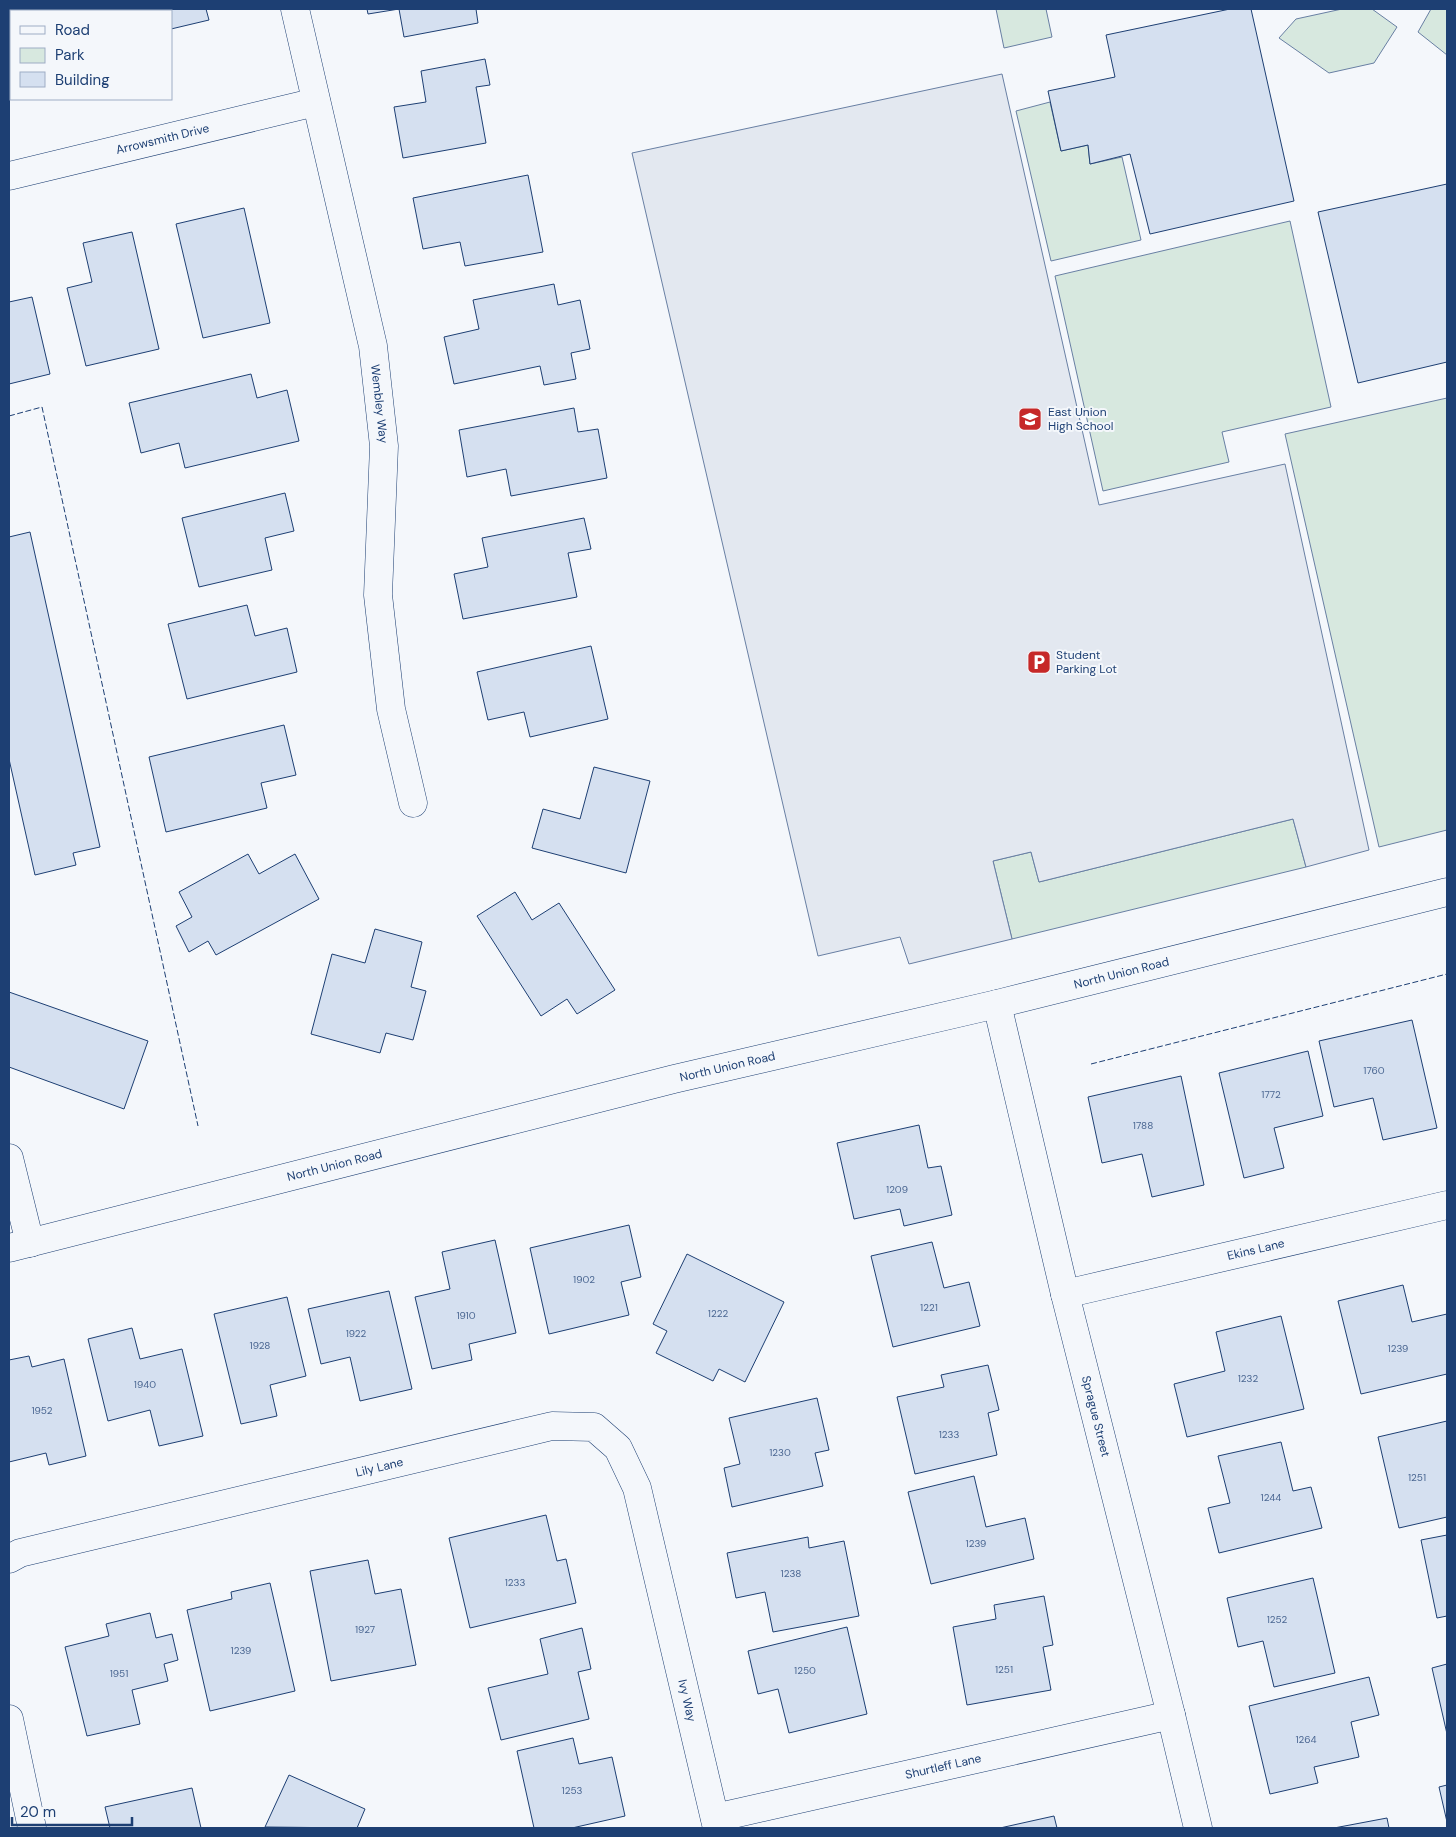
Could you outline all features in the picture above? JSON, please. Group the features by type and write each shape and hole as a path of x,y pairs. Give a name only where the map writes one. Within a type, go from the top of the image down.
{"street":[{"name":"Wembley Way","path":"295,9 373,346 384,446 378,595 391,709 412,803"},
{"name":"Arrowsmith Drive","path":"9,176 316,102"},
{"name":"North Union Road","path":"19,1245 674,1079 997,1004 1447,892"},
{"name":"Sprague Street","path":"997,1004 1065,1294 1198,1828"},
{"path":"9,1158 19,1245"},
{"name":"Ekins Lane","path":"1065,1294 1447,1205"},
{"name":"Lily Lane","path":"9,1559 20,1553 552,1426 594,1426 618,1448 636,1488 657,1573"},
{"name":"Ivy Way","path":"657,1573 716,1823"},
{"name":"Shurtleff Lane","path":"716,1823 1171,1715"},
{"path":"9,1719 32,1828"}],"green space":[{"path":"996,9 1046,9 1052,37 1004,48"},
{"path":"1342,9 1372,9 1397,27 1374,63 1329,73 1279,38 1296,19"},
{"path":"1431,9 1447,9 1447,55 1418,32"},
{"path":"1050,102 1061,151 1088,145 1090,164 1122,157 1141,240 1051,261 1016,111"},
{"path":"1290,221 1331,407 1222,432 1229,462 1103,491 1055,276"},
{"path":"1447,398 1447,830 1379,847 1285,434"},
{"path":"1293,819 1306,867 1012,939 993,861 1031,852 1039,882"}],"shaded area":[{"name":"Student Parking Lot","path":"1002,74 1099,505 1285,464 1369,850 1306,867 1293,819 1039,882 1031,852 993,861 1012,939 909,964 900,937 818,956 632,153"}],"building":[{"path":"206,9 209,20 172,29 172,10 86,10"},
{"path":"367,9 399,9 368,14"},
{"path":"399,9 476,9 478,23 404,37"},
{"path":"1230,9 1251,9 1294,201 1150,234 1130,154 1090,164 1088,145 1061,151 1048,91 1115,77 1106,35"},
{"path":"10,18 10,96 9,96"},
{"path":"485,59 490,85 476,87 486,143 403,158 394,107 426,102 421,71"},
{"path":"528,175 543,252 465,266 460,242 423,249 413,198"},
{"path":"1447,184 1447,362 1358,383 1318,212"},
{"path":"244,208 270,323 203,338 176,224"},
{"path":"132,232 159,349 86,366 67,288 92,282 83,243"},
{"path":"554,284 558,305 580,300 590,349 571,353 576,379 544,385 540,366 454,384 444,337 479,329 473,300"},
{"path":"32,297 50,374 9,384 9,302"},
{"path":"251,374 257,398 287,390 299,441 185,468 179,443 141,453 129,403"},
{"path":"574,408 578,432 598,429 607,478 511,496 506,469 467,477 459,430"},
{"path":"285,493 294,531 265,538 272,570 199,587 182,518"},
{"path":"584,518 591,549 568,553 577,597 463,619 454,574 488,567 482,538"},
{"path":"30,532 100,847 73,853 76,865 35,875 9,759 9,537"},
{"path":"247,605 255,636 287,628 297,672 187,699 168,624"},
{"path":"591,646 608,719 530,737 524,712 488,720 477,672"},
{"path":"284,725 296,775 261,783 267,808 166,832 149,757"},
{"path":"594,767 650,781 626,873 532,848 543,809 580,819"},
{"path":"248,854 259,874 295,854 319,899 216,955 208,941 189,952 176,926 192,917 179,892"},
{"path":"515,892 532,920 559,903 615,990 577,1014 567,999 541,1016 477,916"},
{"path":"375,929 422,942 411,987 426,991 413,1040 386,1033 380,1053 311,1034 332,954 365,963"},
{"path":"9,992 148,1041 124,1109 9,1067"},
{"path":"1412,1020 1437,1128 1383,1140 1373,1098 1334,1107 1319,1041"},
{"path":"1308,1051 1323,1116 1274,1128 1284,1168 1244,1178 1219,1073"},
{"path":"1181,1076 1204,1185 1152,1197 1142,1154 1102,1163 1088,1097"},
{"path":"919,1125 928,1168 941,1166 952,1215 904,1226 900,1209 854,1219 837,1143"},
{"path":"629,1225 641,1277 621,1282 629,1315 549,1334 530,1248"},
{"path":"495,1240 516,1333 469,1344 472,1360 432,1369 415,1297 450,1289 442,1252"},
{"path":"932,1242 944,1288 969,1282 980,1326 893,1347 871,1256"},
{"path":"687,1254 784,1302 745,1382 719,1369 713,1381 656,1353 667,1331 653,1324"},
{"path":"1403,1285 1412,1322 1447,1314 1447,1374 1361,1394 1338,1301"},
{"path":"389,1291 412,1389 360,1401 350,1357 321,1364 308,1309"},
{"path":"287,1297 306,1376 270,1385 277,1416 241,1424 214,1314"},
{"path":"1281,1316 1304,1409 1187,1437 1174,1384 1225,1371 1216,1332"},
{"path":"132,1328 140,1359 182,1349 203,1436 159,1446 150,1410 108,1421 88,1339"},
{"path":"29,1356 32,1367 64,1359 86,1456 49,1465 46,1453 9,1462 9,1360"},
{"path":"988,1365 999,1410 988,1413 997,1455 915,1474 897,1397 944,1387 941,1375"},
{"path":"817,1398 829,1450 815,1453 823,1486 732,1507 724,1468 740,1464 729,1418"},
{"path":"1447,1421 1447,1517 1399,1528 1378,1437"},
{"path":"1281,1442 1293,1491 1311,1487 1322,1528 1219,1553 1208,1508 1230,1503 1218,1456"},
{"path":"974,1476 986,1527 1025,1518 1034,1559 931,1584 908,1492"},
{"path":"546,1515 557,1561 566,1559 576,1603 470,1628 449,1538"},
{"path":"1447,1535 1447,1616 1437,1618 1421,1540"},
{"path":"808,1537 809,1548 844,1541 859,1616 773,1632 765,1592 736,1598 727,1553"},
{"path":"368,1560 375,1594 401,1589 416,1665 331,1681 310,1571"},
{"path":"1313,1578 1335,1673 1274,1687 1263,1641 1238,1647 1227,1598"},
{"path":"270,1583 295,1691 210,1711 187,1610 232,1599 231,1592"},
{"path":"1044,1596 1053,1645 1043,1647 1051,1690 967,1705 953,1627 996,1619 994,1605"},
{"path":"150,1613 156,1638 172,1634 178,1660 164,1664 168,1681 132,1690 140,1724 87,1736 65,1647 109,1636 106,1624"},
{"path":"847,1627 867,1714 789,1733 778,1689 758,1694 748,1651"},
{"path":"582,1628 591,1669 578,1672 589,1719 501,1740 488,1688 548,1674 540,1639"},
{"path":"1447,1664 1447,1734 1432,1668"},
{"path":"1369,1677 1379,1715 1351,1722 1359,1757 1314,1767 1318,1783 1270,1794 1249,1706"},
{"path":"573,1738 579,1764 612,1757 625,1816 572,1828 534,1828 517,1751"},
{"path":"289,1775 365,1809 357,1828 265,1827"},
{"path":"1447,1785 1447,1822 1439,1787"},
{"path":"192,1788 201,1828 110,1828 105,1807"},
{"path":"1054,1816 1057,1828 1000,1828"},
{"path":"1387,1818 1389,1828 1334,1828"}],"fence":[{"path":"9,416 42,407 198,1126"},
{"path":"1091,1064 1447,974"}],"place":[{"name":"East Union High School","path":"1030,419"},
{"name":"Student Parking Lot","path":"1039,662"}]}
